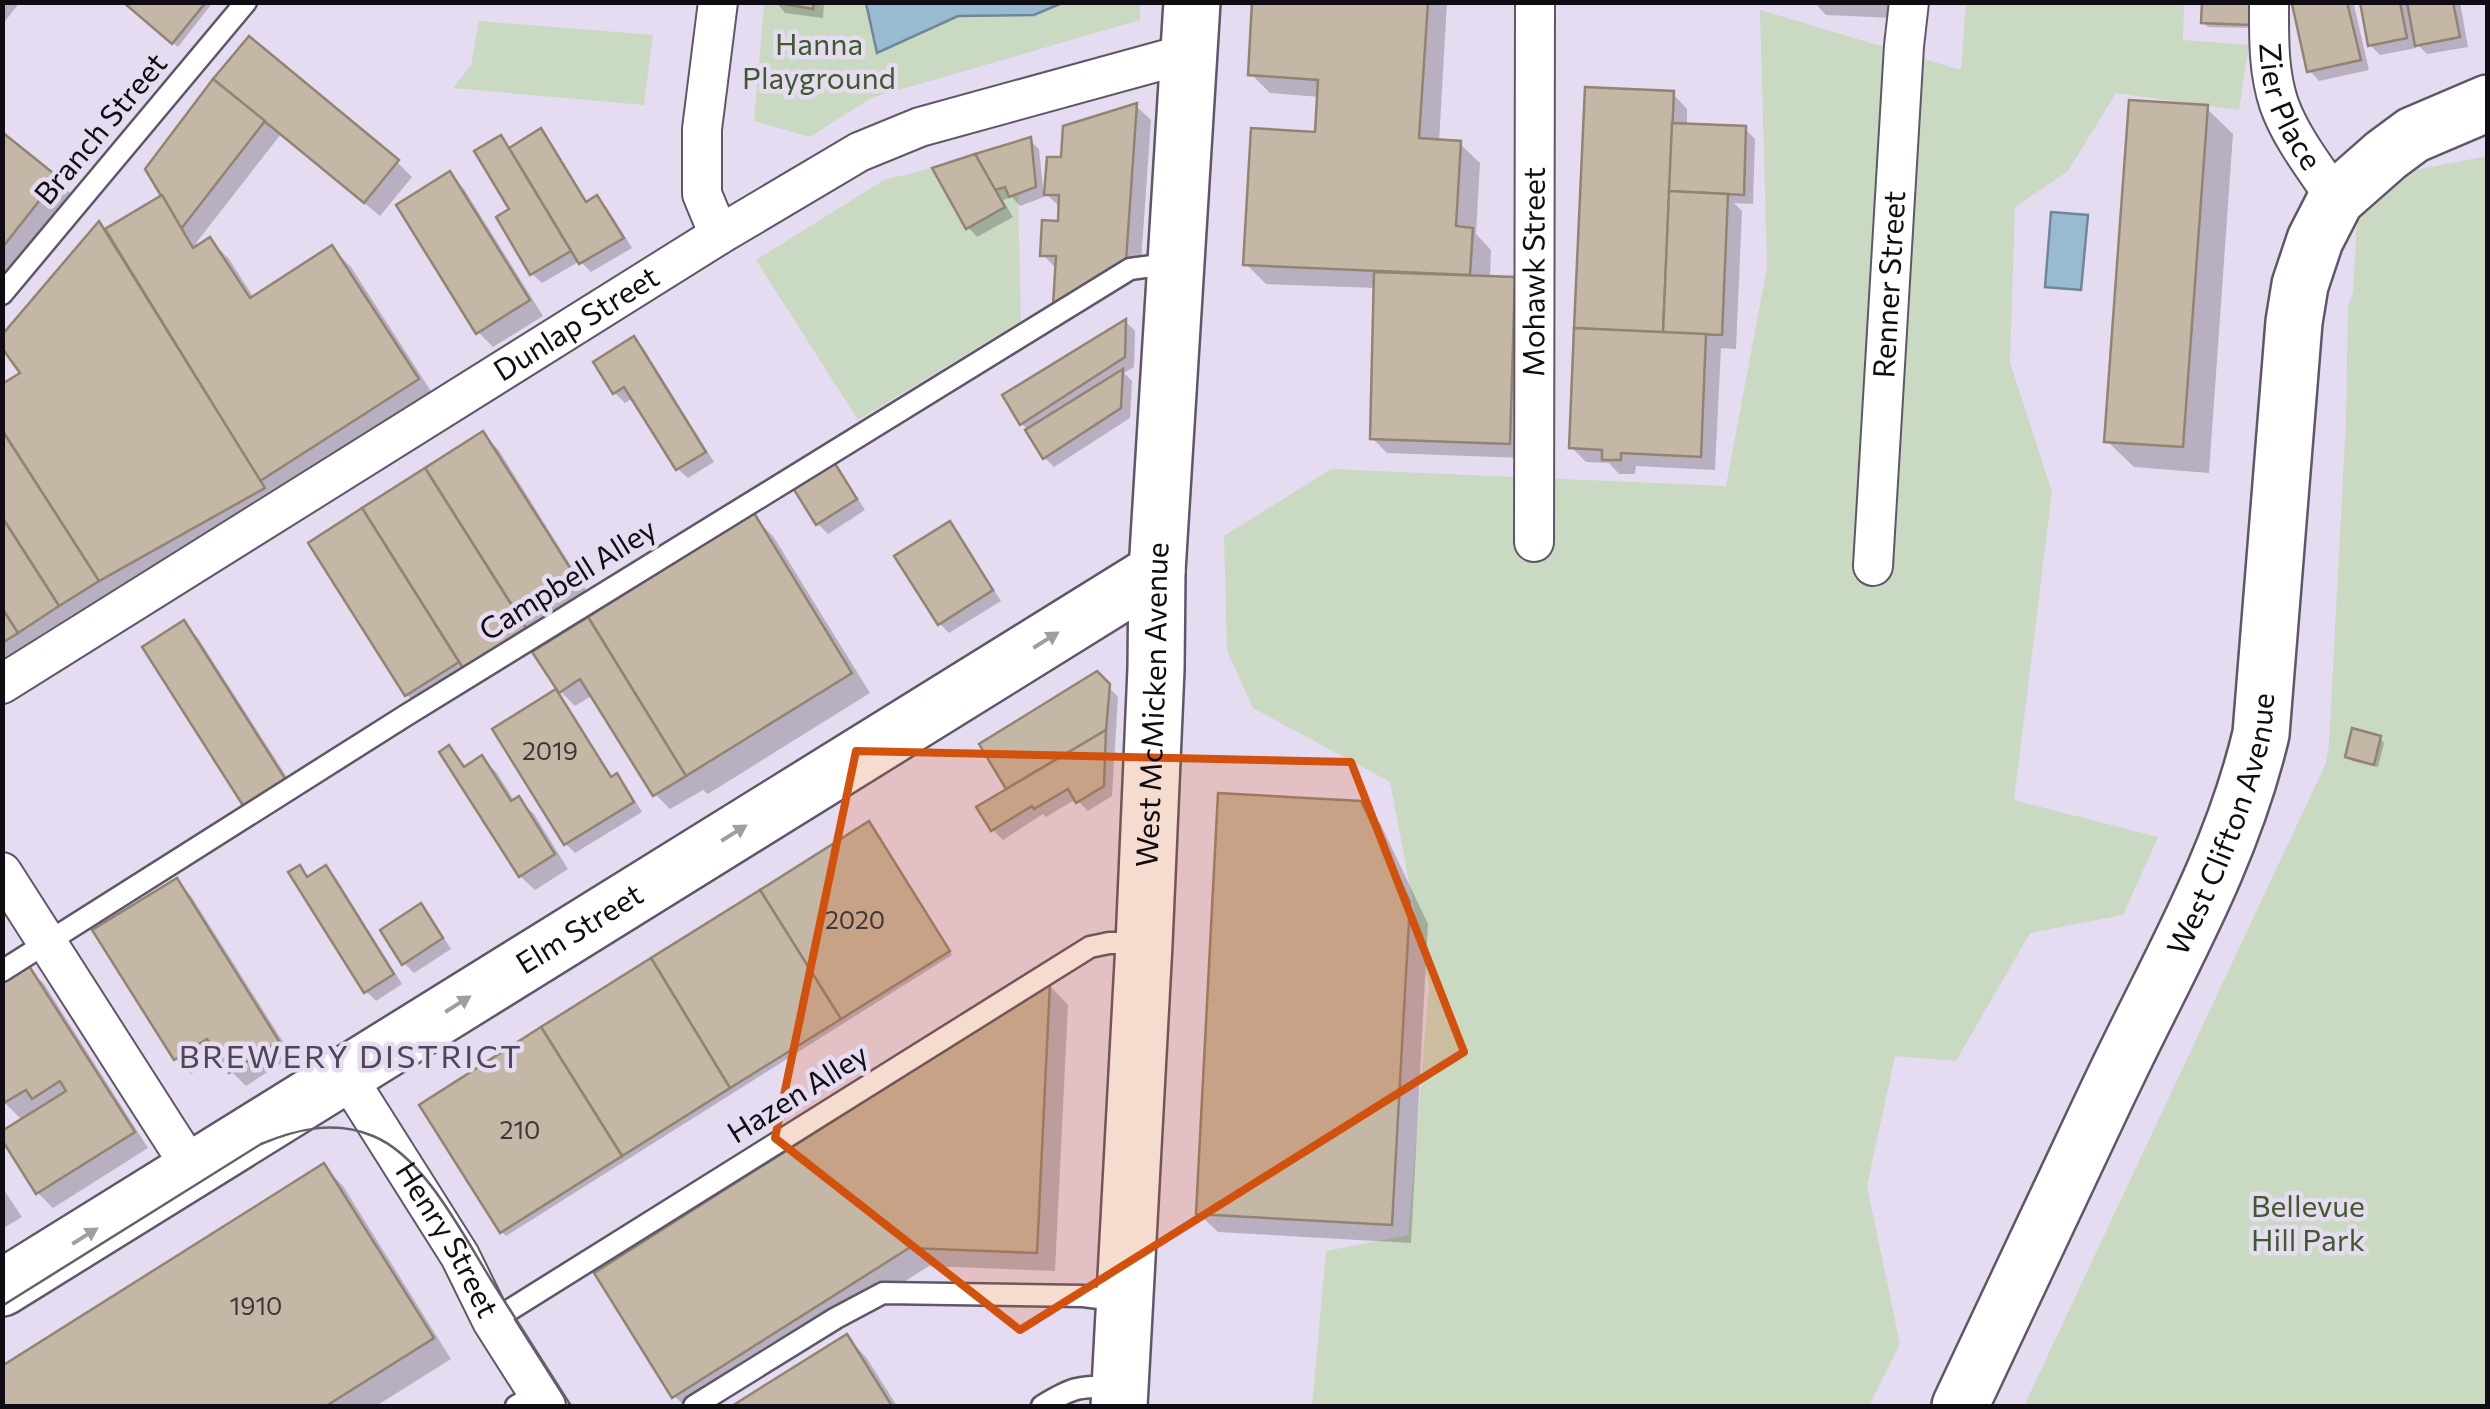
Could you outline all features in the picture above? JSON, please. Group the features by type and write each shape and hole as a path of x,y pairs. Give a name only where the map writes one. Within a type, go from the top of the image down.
{"street":[{"path":"718,2 702,129 702,194 719,234"},
{"name":"Mohawk Street","path":"1534,542 1535,2"},
{"name":"Renner Street","path":"1873,566 1909,2"},
{"name":"Zier Place","path":"2269,2 2269,54 2280,108 2336,199"},
{"name":"Dunlap Street","path":"2,684 719,234 859,152 1190,28"},
{"name":"West McMicken Avenue","path":"1120,1396 1156,670 1156,571 1190,28"},
{"path":"2336,199 2413,134 2488,103"},
{"name":"West Clifton Avenue","path":"1960,1406 2189,930 2249,784 2261,734 2297,304 2315,240 2336,199"},
{"name":"Elm Street","path":"2,1288 1156,571"},
{"path":"2,872 192,1169"},
{"name":"Henry Street","path":"345,1074 460,1256 533,1402"}],"lane":[{"name":"Branch Street","path":"2,294 246,2"},
{"name":"Campbell Alley","path":"2,971 404,716 1130,269 1175,263"},
{"name":"Hazen Alley","path":"492,1321 1090,947 1144,944"},
{"path":"694,1406 883,1293 1082,1296 1124,1301"},
{"path":"1042,1406 1078,1387 1120,1396"}],"highlighted area":[{"path":"856,751 1351,762 1464,1052 1020,1330 775,1138"}],"green space":[{"name":"Hanna Playground","path":"764,3 1140,3 1140,20 871,98 810,137 754,121"},
{"path":"1966,3 2184,3 2183,40 2249,45 2239,110 2116,93 2068,171 2015,207 2010,362 2052,492 2014,800 2158,837 2123,915 2030,933 1956,1061 1895,1056 1867,1186 1900,1344 1869,1406 1312,1406 1326,1251 1408,1235 1429,987 1390,782 1253,708 1227,651 1224,536 1331,469 1726,486 1767,267 1760,10 1961,70"},
{"path":"479,21 653,35 644,105 453,88 471,65"},
{"name":"Bellevue Hill Park","path":"2487,156 2487,1406 2024,1406 2326,763 2346,420 2348,306 2353,293 2359,181"},
{"path":"932,168 966,228 1004,207 995,190 1005,187 1009,197 1018,194 1021,321 858,420 756,260 884,180"}],"water":[{"path":"866,2 1062,3 1034,15 958,16 877,53"},
{"path":"2051,212 2088,215 2081,290 2045,287"}],"building":[{"path":"123,2 206,2 172,44"},
{"path":"773,2 814,2 813,9"},
{"path":"1252,2 1428,2 1419,138 1461,141 1456,226 1473,228 1470,275 1243,265 1251,128 1315,132 1318,80 1248,75"},
{"path":"2202,2 2251,2 2251,25 2201,23"},
{"path":"2347,2 2361,60 2307,72 2292,4"},
{"path":"2360,2 2400,2 2407,38 2368,46"},
{"path":"2407,2 2453,2 2460,37 2415,46"},
{"path":"249,36 399,160 364,203 213,79"},
{"path":"213,79 265,121 181,229 145,169"},
{"path":"1585,87 1674,91 1663,333 1574,328"},
{"path":"2129,100 2208,105 2183,447 2104,442"},
{"path":"1137,103 1126,261 1053,306 1056,256 1040,256 1042,220 1058,221 1059,195 1044,195 1047,157 1061,157 1063,126"},
{"path":"1672,123 1746,126 1744,195 1669,191"},
{"path":"541,128 586,202 597,195 624,238 579,264 509,148"},
{"path":"2,132 58,177 2,248"},
{"path":"501,135 571,251 530,275 496,217 509,209 474,151"},
{"path":"1031,137 1036,187 1009,197 1005,187 995,190 975,154"},
{"path":"975,154 1005,207 966,229 932,168"},
{"path":"450,171 530,300 476,334 396,205"},
{"path":"1669,191 1728,194 1722,335 1663,333"},
{"path":"162,195 193,248 210,237 250,298 332,245 419,379 260,481 105,229"},
{"path":"99,221 265,488 99,581 2,430 2,384 20,373 2,348 2,335"},
{"path":"1374,272 1515,277 1510,444 1370,439"},
{"path":"1126,319 1125,357 1020,425 1002,395"},
{"path":"1574,328 1706,334 1701,457 1621,453 1621,460 1602,460 1602,450 1569,448"},
{"path":"634,336 706,452 676,470 624,387 613,394 593,362"},
{"path":"1123,369 1121,408 1043,459 1025,430"},
{"path":"2,430 99,581 59,606 2,517"},
{"path":"483,431 581,585 522,621 425,468"},
{"path":"834,462 857,499 816,525 793,488"},
{"path":"425,468 526,628 463,668 362,508"},
{"path":"362,508 459,662 405,696 308,543"},
{"path":"754,513 852,673 686,776 588,617"},
{"path":"2,517 59,606 18,633 2,608"},
{"path":"950,521 993,590 938,625 894,556"},
{"path":"2,608 18,633 2,643"},
{"path":"588,617 686,776 653,796 580,679 559,693 532,652"},
{"path":"184,620 286,780 244,807 142,647"},
{"path":"1097,671 1110,684 1106,730 1006,789 979,744"},
{"path":"556,689 611,777 617,773 634,802 564,845 492,729"},
{"path":"2352,728 2381,736 2374,765 2345,757"},
{"path":"1106,730 1104,786 1076,803 1068,789 991,831 976,807"},
{"path":"449,745 464,767 482,755 511,801 519,796 555,854 519,877 439,752"},
{"path":"1218,793 1361,801 1410,902 1392,1225 1196,1214"},
{"path":"869,821 950,951 841,1019 760,890"},
{"path":"300,865 307,877 326,865 394,974 364,993 288,872"},
{"path":"177,878 279,1041 229,1073 207,1039 174,1060 92,930"},
{"path":"760,890 841,1019 730,1088 651,958"},
{"path":"421,903 443,938 402,965 380,930"},
{"path":"651,958 730,1088 622,1156 541,1027"},
{"path":"29,966 135,1132 36,1194 2,1140 2,1131 66,1091 60,1081 32,1099 26,1090 2,1104 2,983"},
{"path":"1050,983 1037,1253 909,1248 672,1398 594,1273"},
{"path":"541,1027 622,1156 500,1233 419,1105"},
{"path":"324,1163 434,1338 326,1406 2,1406 2,1366"},
{"path":"847,1334 892,1406 732,1406 762,1387"}],"tram line":[{"path":"2,1306 261,1144 302,1131 345,1128 392,1146 426,1180 571,1406"}],"district":[{"name":"BREWERY DISTRICT","path":"351,1057"}]}
